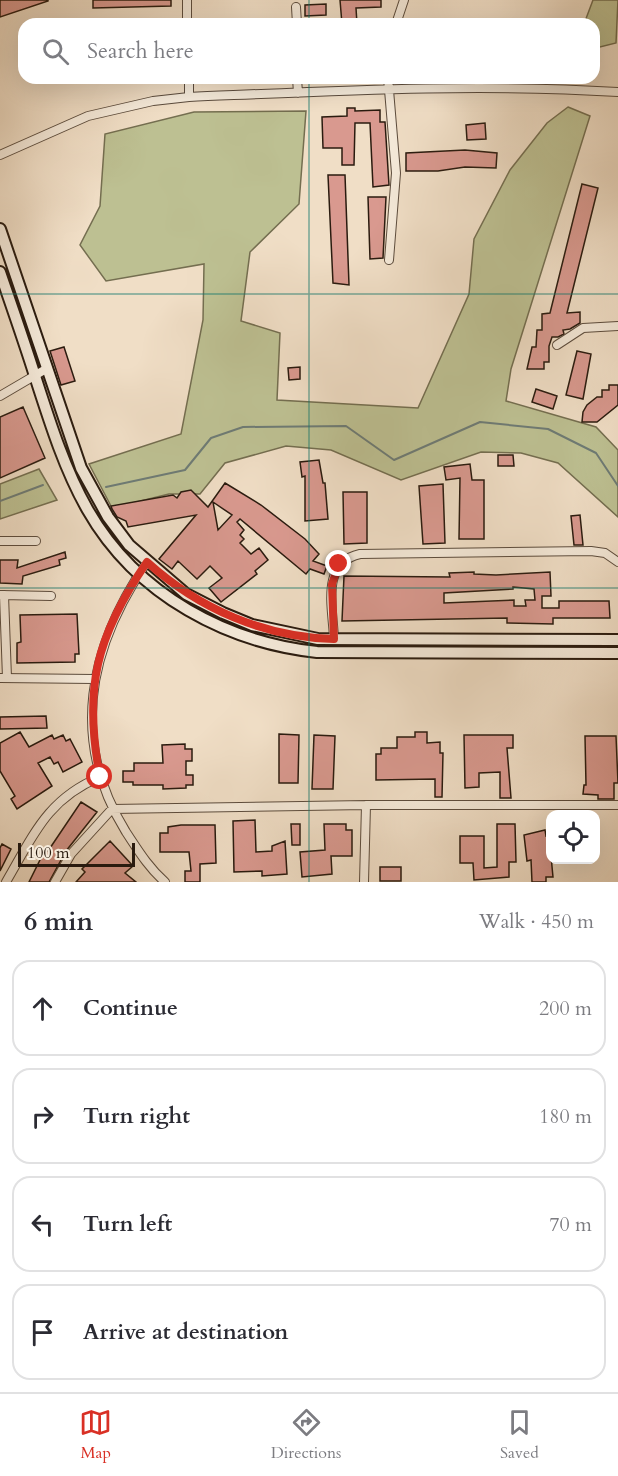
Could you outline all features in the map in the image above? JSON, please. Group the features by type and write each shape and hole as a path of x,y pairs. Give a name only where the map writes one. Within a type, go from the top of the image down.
{"street":[{"path":"187,0 187,18"},
{"path":"398,18 404,0"},
{"path":"296,7 297,18"},
{"path":"189,84 189,97"},
{"path":"297,84 298,93"},
{"path":"388,84 396,173 389,260"},
{"path":"0,155 88,116 153,101 189,97 526,88 618,92"},
{"path":"0,229 77,458 93,491 129,545 186,594 223,613 283,633 334,639 618,640"},
{"path":"0,272 69,474 81,498 116,552 138,575 180,605 217,627 281,648 336,653 618,653"},
{"path":"556,345 583,328 618,326"},
{"path":"0,396 46,369"},
{"path":"0,541 36,541"},
{"path":"334,639 332,584 339,564 349,556 591,551 605,553 618,562"},
{"path":"147,562 124,597 106,641 94,679 91,717 100,777 112,809 148,867 165,882"},
{"path":"51,596 2,595 4,678 94,679"},
{"path":"6,882 37,827 56,804 76,787 100,777"},
{"path":"364,882 366,805"},
{"path":"55,882 71,854 112,809 366,805 618,805"}],"green space":[{"path":"593,0 618,0 616,43 600,47 600,18 586,18"},
{"path":"568,107 590,116 511,369 506,401 596,427 618,450 618,517 558,463 521,453 481,452 401,480 331,450 286,446 225,463 200,494 169,494 112,508 89,464 181,434 203,320 204,264 106,281 80,245 100,206 105,134 194,112 306,111 299,204 250,252 241,321 280,333 277,400 418,408 469,294 474,239 510,170 547,123"},
{"path":"39,469 57,500 0,519 0,484"}],"building":[{"path":"0,0 48,0 48,1 0,17"},
{"path":"93,0 171,0 171,6 93,8"},
{"path":"340,0 381,0 381,7 356,8 357,18 342,18"},
{"path":"326,4 326,15 305,16 305,5"},
{"path":"347,108 355,108 355,111 380,110 380,122 385,122 389,185 373,187 370,123 355,123 354,165 342,165 342,148 323,148 322,117 347,116"},
{"path":"485,123 486,139 467,140 466,125"},
{"path":"465,150 497,153 496,168 465,167 438,171 406,171 406,153"},
{"path":"328,175 345,175 349,285 333,283"},
{"path":"582,184 598,188 567,313 580,312 580,323 563,330 564,334 558,337 552,337 549,346 549,362 544,362 544,369 527,369 532,347 536,347 537,330 542,330 542,314 550,313"},
{"path":"368,197 386,197 383,258 370,259"},
{"path":"64,347 75,381 61,385 50,351"},
{"path":"577,351 591,354 583,399 566,395"},
{"path":"300,367 300,379 289,380 288,368"},
{"path":"609,385 618,385 618,405 597,422 582,422 583,412 587,405 597,397 602,397 602,390 609,390"},
{"path":"536,389 557,396 553,409 532,402"},
{"path":"23,407 45,458 0,478 0,417"},
{"path":"498,455 513,455 514,466 498,466"},
{"path":"319,460 323,483 325,483 328,519 305,521 305,476 302,477 300,462"},
{"path":"470,464 472,480 484,480 484,539 459,539 460,478 446,480 444,467"},
{"path":"225,483 261,505 305,539 319,554 313,561 327,566 324,574 310,569 306,574 240,519 237,522 244,530 240,535 244,539 240,543 251,554 259,548 268,560 255,571 257,574 221,602 209,588 222,578 210,566 197,579 178,561 172,569 159,559 196,515 128,527 126,521 117,517 111,506 173,495 177,498 181,492 191,490 208,507","holes":["213,502 232,515 218,530"]},
{"path":"443,484 445,543 423,544 419,486"},
{"path":"343,492 367,492 367,543 344,544"},
{"path":"580,515 583,545 574,545 571,516"},
{"path":"65,552 66,558 59,560 60,565 23,576 22,584 0,583 0,560 18,560 17,568"},
{"path":"474,572 474,574 496,575 550,572 551,596 542,596 542,608 559,608 559,601 609,601 610,618 553,618 553,624 507,623 507,618 342,621 344,576 450,577 449,573","holes":["513,587 534,589 535,600 525,600 526,606 514,606 514,600 444,603 444,593 513,589"]},
{"path":"77,614 79,654 75,654 75,662 17,663 17,643 21,642 20,615"},
{"path":"46,716 47,728 0,729 0,717"},
{"path":"20,732 29,747 52,735 54,739 63,735 66,741 70,739 82,762 63,772 58,762 54,764 50,757 38,763 52,786 17,809 11,799 15,796 0,771 0,743"},
{"path":"415,732 427,732 427,743 440,742 440,753 443,753 442,797 435,797 435,779 376,780 376,754 381,754 381,748 397,748 397,737 415,737"},
{"path":"279,734 299,735 298,783 279,783"},
{"path":"314,735 335,736 333,789 312,789"},
{"path":"464,735 513,735 513,748 507,748 511,798 500,798 500,772 479,773 479,787 465,788"},
{"path":"585,736 616,736 618,783 614,783 614,799 598,799 598,795 583,794 584,785 586,785"},
{"path":"185,744 185,749 192,749 192,761 186,761 186,775 193,775 193,785 186,785 186,788 163,789 163,785 133,785 133,782 123,782 123,771 134,771 134,763 163,763 162,745"},
{"path":"81,802 97,812 66,851 49,882 29,882 45,850 48,851"},
{"path":"255,820 256,852 272,851 272,846 285,841 287,874 262,876 262,871 234,872 233,821"},
{"path":"291,824 300,824 300,845 292,845"},
{"path":"324,824 346,824 346,830 352,830 352,856 331,856 332,874 302,877 300,852 325,850"},
{"path":"497,824 515,824 516,862 509,862 509,877 474,880 473,863 460,863 460,836 484,836 484,868 497,867"},
{"path":"215,825 216,863 200,864 200,882 185,882 185,871 191,871 189,852 160,852 160,833 168,833 168,827"},
{"path":"545,830 546,864 552,864 553,877 546,877 546,882 532,882 531,860 527,861 524,835"},
{"path":"110,841 133,866 125,873 136,882 76,882 85,872 82,869"},
{"path":"2,844 11,849 0,871 0,848"},
{"path":"380,867 401,867 401,881 380,881"}],"waterway":[{"path":"106,487 185,470 211,438 243,427 346,426 394,460 480,422 548,429 596,453 618,486"},
{"path":"0,501 43,485"}],"route":[{"path":"100,777 93,744 91,717 94,679 98,661 124,597 147,562 186,594 223,613 252,625 318,639 334,639 332,584 339,564"}]}
